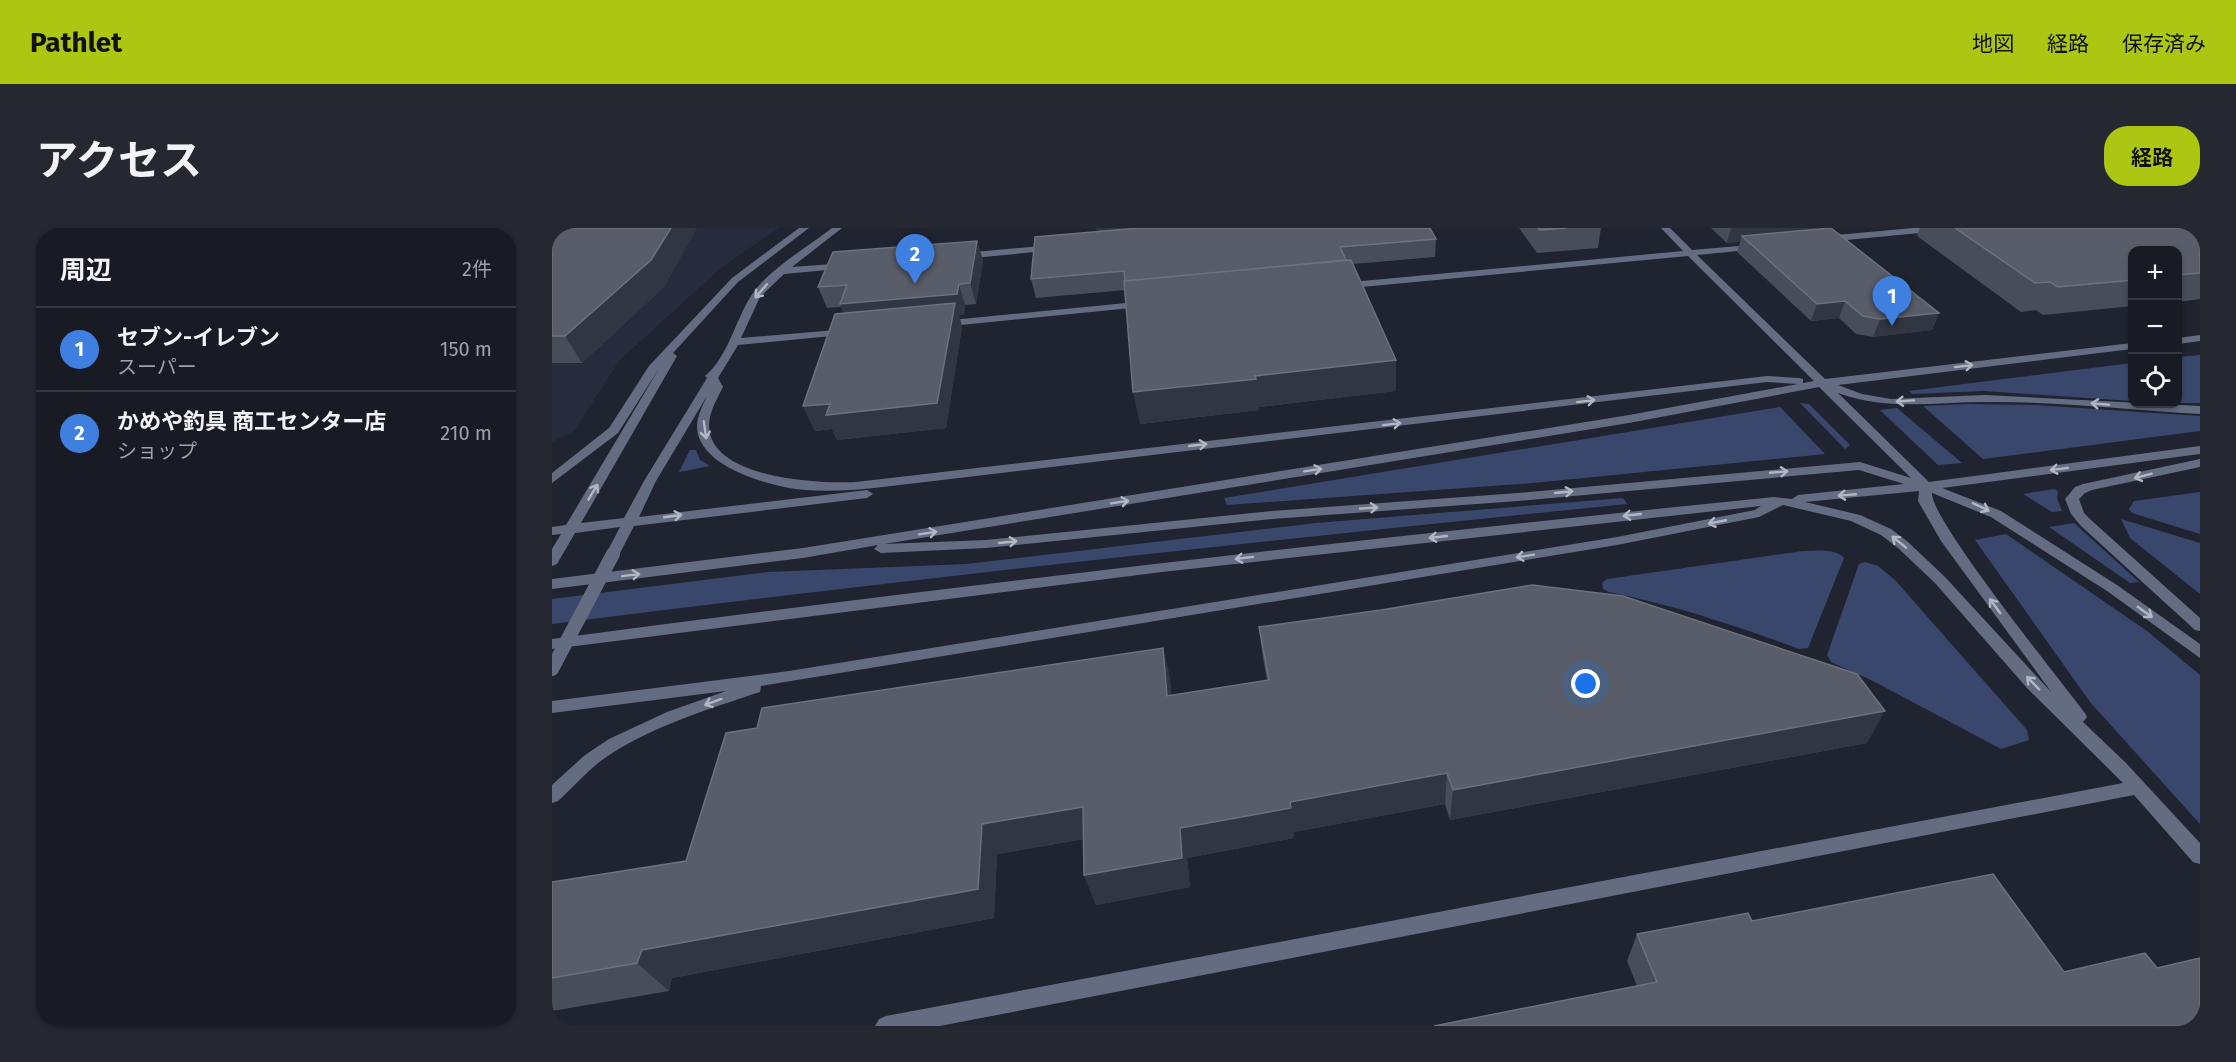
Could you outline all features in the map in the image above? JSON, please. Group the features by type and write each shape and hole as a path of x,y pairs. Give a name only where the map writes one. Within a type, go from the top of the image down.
{"street":[{"path":"552,479 614,430 653,368 735,280 805,228"},
{"path":"552,669 629,522 711,376 734,342 750,304 781,271 838,228"},
{"path":"1665,228 1926,486 1925,501 1946,538 2043,671 2120,768 2200,856"},
{"path":"1815,240 1941,228"},
{"path":"1331,286 1769,245"},
{"path":"951,257 1070,246"},
{"path":"781,271 856,265"},
{"path":"926,325 1153,303"},
{"path":"734,342 855,332"},
{"path":"552,561 684,336"},
{"path":"2182,340 2200,338"},
{"path":"552,584 803,554 1629,419 1823,383 2128,347"},
{"path":"711,376 717,387 705,414 703,426 707,441 718,454 745,471 786,484 820,488 862,485 1767,379 1823,383 1860,397 1891,402 1985,398 2200,410"},
{"path":"552,644 810,609 1187,565 1926,486 2200,450"},
{"path":"552,531 853,496 1051,469 1140,452"},
{"path":"2200,463 2088,487 2079,490 2072,499 2078,514 2086,523 2200,626"},
{"path":"803,554 986,544 1272,515 1518,497 1849,466 1872,469 1926,486 1974,504 2017,525 2112,588 2200,652"},
{"path":"552,707 789,677 1617,541 1759,513 1781,501 1855,518 1886,532 1903,545 1940,580 2033,684 2120,768"},
{"path":"552,796 596,756 641,731 712,702 789,677"},
{"path":"886,1026 2137,787"}],"shaded area":[{"path":"552,228 779,228 722,267 619,361 574,431 552,442"},
{"path":"2200,355 2200,403 2182,403 2182,357"},
{"path":"2128,364 2128,401 1984,391 1912,394 1909,391"},
{"path":"1800,403 1809,404 1850,445 1845,449"},
{"path":"2035,405 2200,416 2200,431 1983,459 1923,406"},
{"path":"1780,407 1825,454 1533,483 1227,505 1224,498"},
{"path":"1897,408 1962,463 1938,465 1880,410"},
{"path":"690,450 696,450 700,460 710,466 679,472"},
{"path":"2054,489 2058,491 2057,498 2062,511 2052,512 2023,494"},
{"path":"2200,492 2200,534 2132,513 2129,509 2134,501"},
{"path":"1623,498 1627,504 1089,561 552,624 552,599 768,572 966,564 1316,523"},
{"path":"2121,519 2200,543 2200,594 2130,538"},
{"path":"2074,523 2139,582 2130,583 2049,527"},
{"path":"2006,534 2147,631 2200,675 2200,824 2090,702 1975,540"},
{"path":"1803,551 1830,551 1844,558 1808,648 1799,649 1705,617 1603,589 1602,583 1607,579"},
{"path":"1865,562 1878,566 1895,580 2027,730 2029,740 2001,749 1873,681 1831,662 1827,655 1859,564"}],"building":[{"path":"552,228 671,228 651,260 565,336 552,336"},
{"path":"1139,228 1430,228 1436,239 1340,247 1346,260 1125,281 1124,271 1031,279 1035,237"},
{"path":"1538,228 1567,228 1540,230"},
{"path":"1831,228 1939,313 1880,319 1863,316 1845,301 1817,304 1742,236"},
{"path":"1955,228 2200,228 2200,273 2182,275 2182,246 2128,246 2128,280 2058,287 2050,282 2035,283"},
{"path":"977,241 970,283 959,284 957,294 840,304 847,285 818,287 833,252"},
{"path":"1351,260 1396,360 1255,376 1256,379 1133,392 1124,281"},
{"path":"955,303 937,403 826,415 830,404 803,406 835,314"},
{"path":"1532,585 1623,596 1857,674 1885,711 1453,790 1447,773 1290,802 1291,808 1180,828 1182,858 1084,875 1083,807 982,824 978,889 642,950 637,963 552,978 552,882 686,861 726,733 757,728 762,708 1163,648 1167,696 1269,680 1259,627"},
{"path":"1993,874 2064,972 2145,953 2157,968 2200,958 2200,1026 1434,1026 1657,982 1637,934 1748,913 1752,921"}],"place":[{"name":"かめや釣具 商工センター店","path":"915,284"},
{"name":"セブン-イレブン","path":"1892,326"}]}
